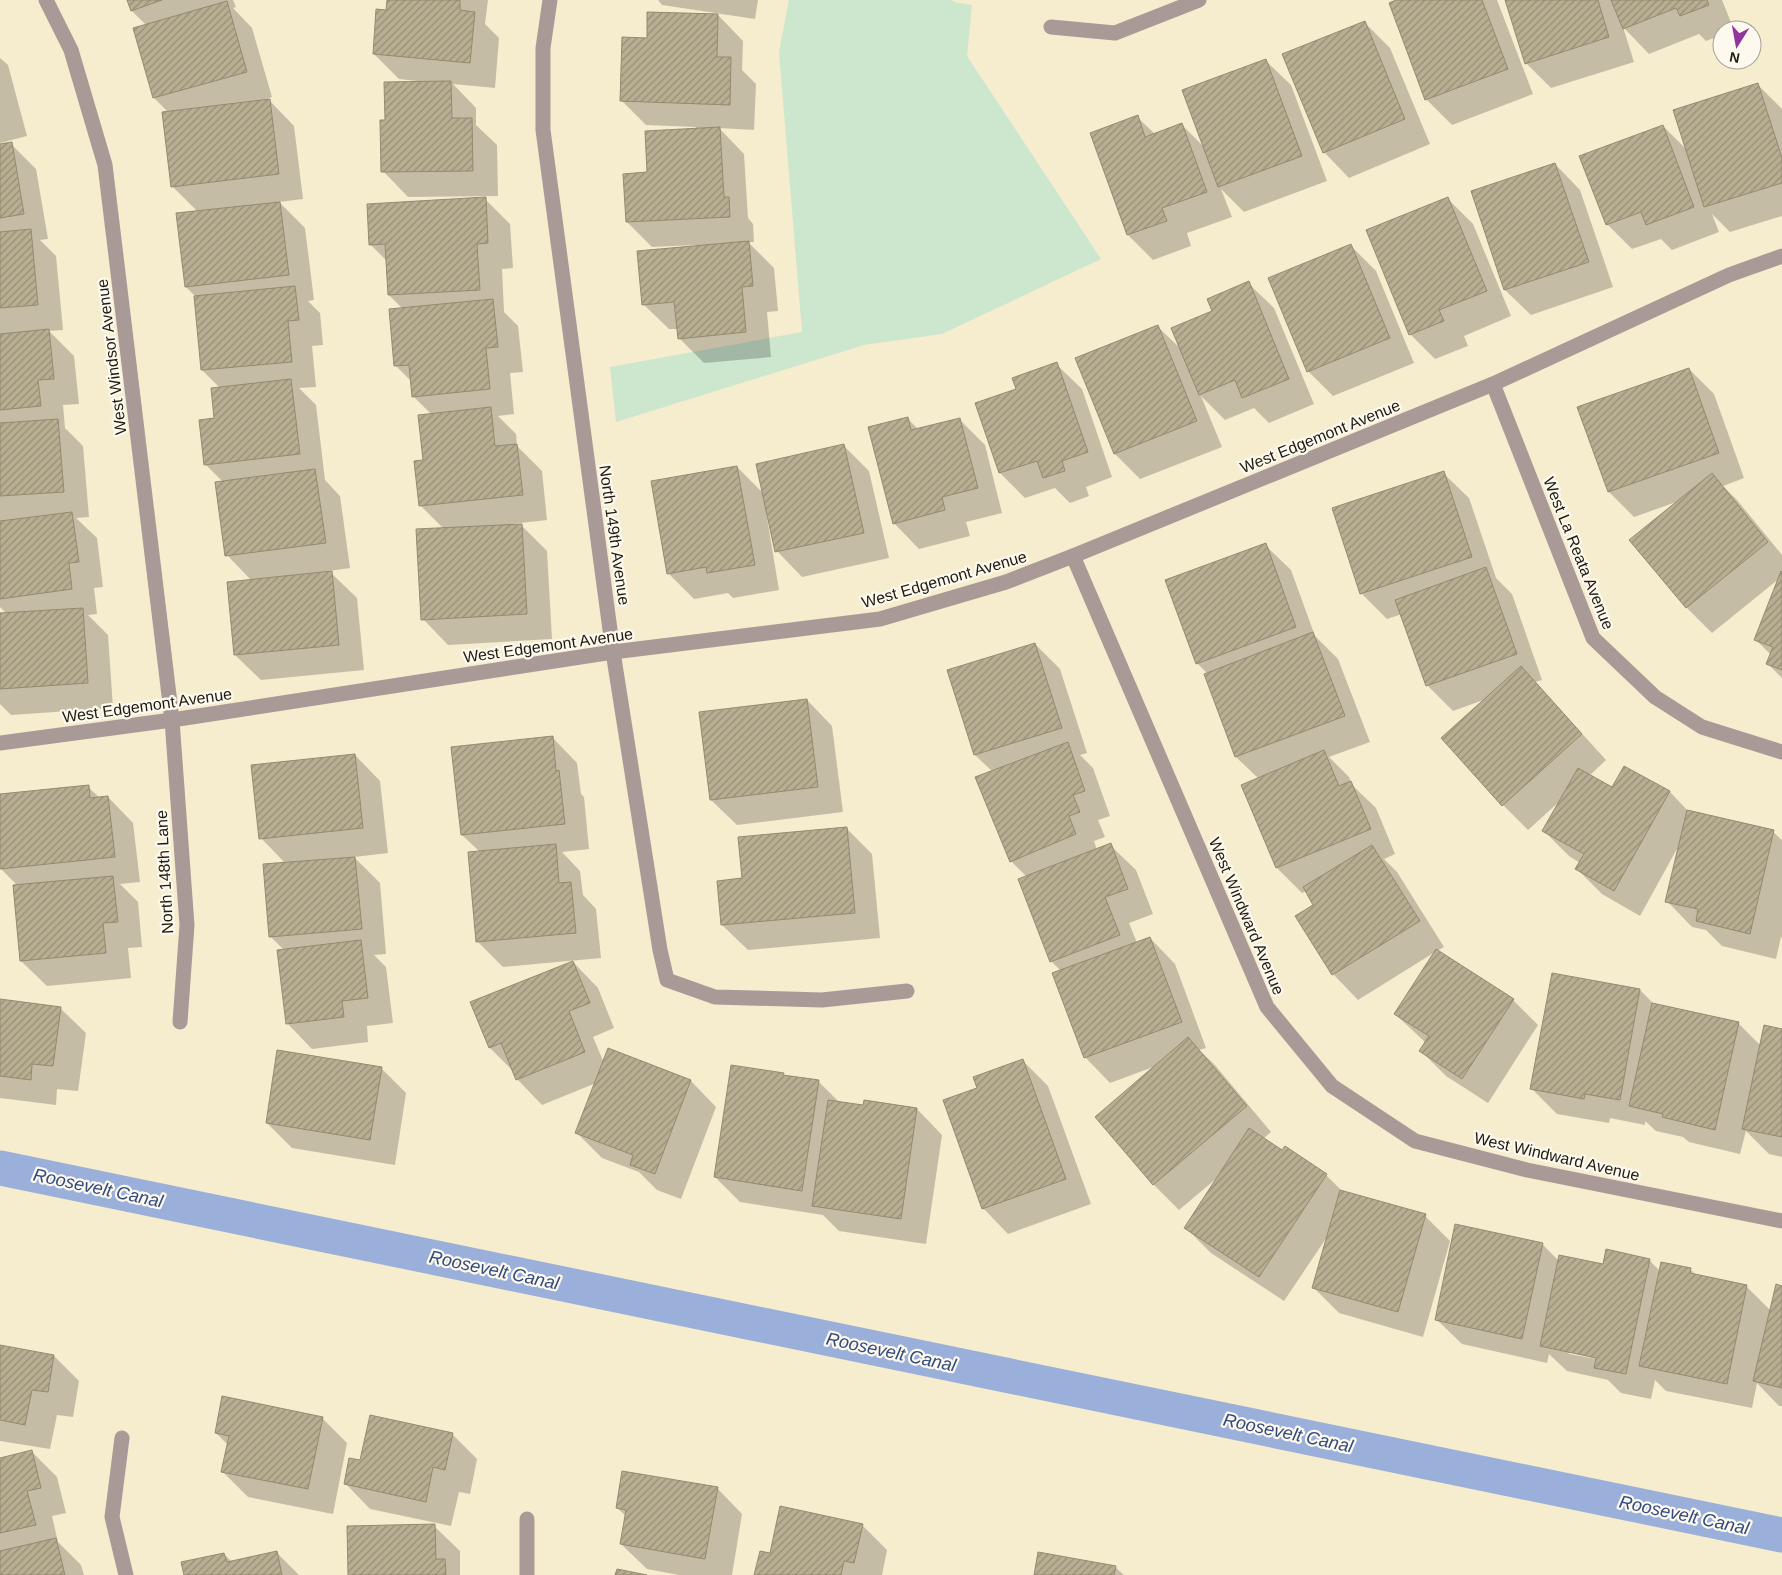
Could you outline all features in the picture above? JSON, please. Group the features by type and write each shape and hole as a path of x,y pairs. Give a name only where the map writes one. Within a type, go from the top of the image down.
{"street":[{"name":"West Windsor Avenue","path":"46,0 71,50 105,165 172,720"},
{"name":"North 149th Avenue","path":"550,0 543,48 543,130 613,652 660,950 667,980 715,997 822,1000 907,991"},
{"path":"1051,27 1115,33 1199,0"},
{"name":"West Edgemont Avenue","path":"0,743 172,720 613,652 880,619 1006,582 1073,556 1493,384 1729,275 1782,256"},
{"name":"West La Reata Avenue","path":"1493,384 1592,638 1655,697 1702,728 1782,752"},
{"name":"West Windward Avenue","path":"1073,556 1267,1007 1332,1086 1414,1140 1527,1170 1782,1221"},
{"name":"North 148th Lane","path":"172,720 187,925 180,1022"},
{"path":"122,1438 112,1517 126,1575"},
{"path":"527,1519 527,1575"}],"green space":[{"path":"789,0 952,0 972,5 967,56 1101,259 942,334 864,345 616,422 610,367 802,332 779,52"}],"building":[{"path":"127,0 162,0 131,11"},
{"path":"387,0 460,0 460,10 475,12 470,63 373,54 376,9 386,10"},
{"path":"1396,0 1482,0 1508,69 1425,100 1389,3"},
{"path":"1505,0 1598,0 1609,37 1525,64"},
{"path":"1611,0 1707,0 1709,5 1680,16 1676,8 1623,29"},
{"path":"227,1 247,72 153,98 133,28"},
{"path":"647,12 718,14 717,57 731,57 730,105 620,101 622,37 647,38"},
{"path":"1365,21 1405,119 1323,153 1282,54"},
{"path":"1266,59 1302,156 1218,187 1182,90"},
{"path":"451,81 452,118 472,118 473,171 381,172 380,120 385,120 384,82"},
{"path":"1758,83 1782,158 1782,183 1704,207 1673,110"},
{"path":"270,99 279,174 171,187 162,112"},
{"path":"1138,115 1145,137 1182,123 1207,192 1162,208 1167,221 1127,235 1090,133"},
{"path":"1663,125 1694,207 1646,225 1641,212 1606,225 1579,156"},
{"path":"720,127 724,197 729,197 730,217 626,222 623,174 647,172 645,131"},
{"path":"12,142 24,214 0,218 0,144"},
{"path":"1555,163 1589,262 1504,290 1471,191"},
{"path":"486,197 488,243 477,244 480,290 388,295 385,244 369,245 367,204"},
{"path":"1448,197 1487,291 1439,310 1444,321 1409,335 1366,230"},
{"path":"280,202 289,275 185,287 176,213"},
{"path":"31,229 38,305 0,308 0,232"},
{"path":"749,241 753,286 742,287 746,332 678,339 674,302 642,305 637,251"},
{"path":"1351,244 1390,338 1307,372 1268,278"},
{"path":"1249,281 1289,379 1242,398 1235,380 1199,395 1171,328 1212,311 1207,299"},
{"path":"295,286 299,320 288,321 292,362 201,370 194,296"},
{"path":"493,299 498,347 486,348 490,389 412,397 409,365 394,366 389,309"},
{"path":"1158,325 1197,421 1114,454 1075,358"},
{"path":"49,329 54,379 38,380 41,406 0,410 0,334"},
{"path":"1057,362 1088,452 1062,461 1065,471 1043,478 1037,461 999,473 975,403 1016,389 1012,378"},
{"path":"1689,368 1719,453 1608,492 1577,407"},
{"path":"291,379 300,454 204,465 199,420 214,418 211,388"},
{"path":"491,407 495,446 517,444 523,495 419,506 414,461 423,460 418,415"},
{"path":"908,417 911,430 960,418 978,488 942,497 945,510 893,524 868,427"},
{"path":"58,419 64,492 0,496 0,423"},
{"path":"844,444 864,533 775,552 756,464"},
{"path":"737,466 755,565 707,573 706,567 667,574 651,481"},
{"path":"315,469 326,543 225,556 215,482"},
{"path":"1444,471 1472,557 1360,594 1332,508"},
{"path":"1712,473 1768,542 1686,608 1629,540"},
{"path":"72,512 79,562 69,563 72,589 0,599 0,521"},
{"path":"522,524 527,614 421,620 416,529"},
{"path":"1266,543 1296,627 1196,664 1165,580"},
{"path":"1486,567 1517,654 1426,686 1395,600"},
{"path":"332,571 339,645 234,655 227,582"},
{"path":"1781,571 1782,670 1766,664 1773,647 1754,640"},
{"path":"83,608 88,683 0,689 0,613"},
{"path":"1313,632 1345,716 1235,757 1204,674"},
{"path":"1035,643 1062,728 974,755 947,670"},
{"path":"1521,666 1582,734 1502,806 1441,738"},
{"path":"807,699 818,787 710,800 699,712"},
{"path":"553,736 556,771 559,770 565,824 461,835 451,747"},
{"path":"1068,742 1085,791 1073,795 1080,812 1069,816 1076,834 1010,862 975,777"},
{"path":"1324,750 1339,786 1351,781 1371,829 1276,868 1241,785"},
{"path":"355,754 363,828 259,839 251,765"},
{"path":"1624,766 1670,791 1614,891 1575,869 1584,854 1542,831 1578,768 1612,787"},
{"path":"89,785 90,798 108,796 115,857 0,869 0,794"},
{"path":"1687,810 1774,830 1750,934 1696,921 1698,909 1665,902"},
{"path":"847,827 855,913 721,925 717,881 742,878 738,837"},
{"path":"1111,843 1128,889 1105,897 1120,935 1050,962 1018,879"},
{"path":"556,844 559,883 571,882 576,933 476,942 468,852"},
{"path":"1372,845 1420,921 1332,975 1295,916 1313,905 1303,887"},
{"path":"355,857 362,929 269,937 263,864"},
{"path":"113,876 118,922 103,923 106,953 20,961 13,885"},
{"path":"1150,937 1182,1022 1084,1058 1052,973"},
{"path":"361,940 368,998 342,1001 344,1017 286,1024 277,950"},
{"path":"1436,949 1514,999 1462,1079 1419,1051 1429,1036 1394,1014"},
{"path":"573,961 590,1003 569,1011 585,1052 516,1080 501,1043 489,1048 470,1002"},
{"path":"1552,973 1640,989 1620,1100 1585,1094 1584,1099 1530,1089"},
{"path":"0,999 61,1007 53,1066 32,1064 31,1080 0,1076"},
{"path":"1652,1003 1739,1022 1715,1130 1662,1117 1663,1114 1629,1106"},
{"path":"1764,1025 1782,1029 1782,1137 1742,1129"},
{"path":"1188,1037 1247,1106 1153,1185 1095,1117"},
{"path":"608,1048 691,1080 655,1174 630,1165 633,1155 575,1133"},
{"path":"277,1050 382,1067 370,1140 266,1123"},
{"path":"1023,1059 1066,1179 982,1209 943,1100 977,1088 973,1077"},
{"path":"731,1065 819,1080 802,1191 714,1177"},
{"path":"828,1100 863,1105 864,1100 917,1108 901,1219 812,1206"},
{"path":"1249,1128 1282,1150 1285,1146 1327,1174 1259,1277 1184,1228"},
{"path":"1340,1190 1426,1214 1398,1312 1312,1288"},
{"path":"1455,1224 1543,1243 1522,1339 1435,1320"},
{"path":"1606,1249 1650,1259 1626,1374 1594,1368 1596,1358 1540,1346 1559,1255 1603,1264"},
{"path":"1661,1262 1691,1268 1690,1273 1747,1285 1727,1384 1639,1366"},
{"path":"1776,1284 1782,1286 1782,1388 1753,1381"},
{"path":"0,1345 54,1355 48,1392 32,1390 25,1425 0,1420"},
{"path":"222,1396 323,1417 308,1489 221,1472 229,1436 215,1433"},
{"path":"370,1415 453,1433 445,1470 433,1467 426,1502 344,1484 349,1458 360,1460"},
{"path":"32,1450 41,1488 27,1491 36,1525 0,1533 0,1458"},
{"path":"622,1471 718,1487 705,1559 620,1544 626,1510 616,1508"},
{"path":"780,1506 863,1524 854,1563 844,1561 841,1575 754,1575 760,1551 770,1553"},
{"path":"435,1524 436,1559 445,1559 446,1575 348,1575 347,1526"},
{"path":"56,1538 65,1575 0,1575 0,1551"},
{"path":"277,1551 282,1575 184,1575 181,1562 224,1553 227,1562"},
{"path":"1038,1552 1116,1566 1114,1575 1034,1575"},
{"path":"617,1569 647,1575 615,1575"}],"waterway":[{"name":"Roosevelt Canal","path":"0,1168 1782,1535"}]}
